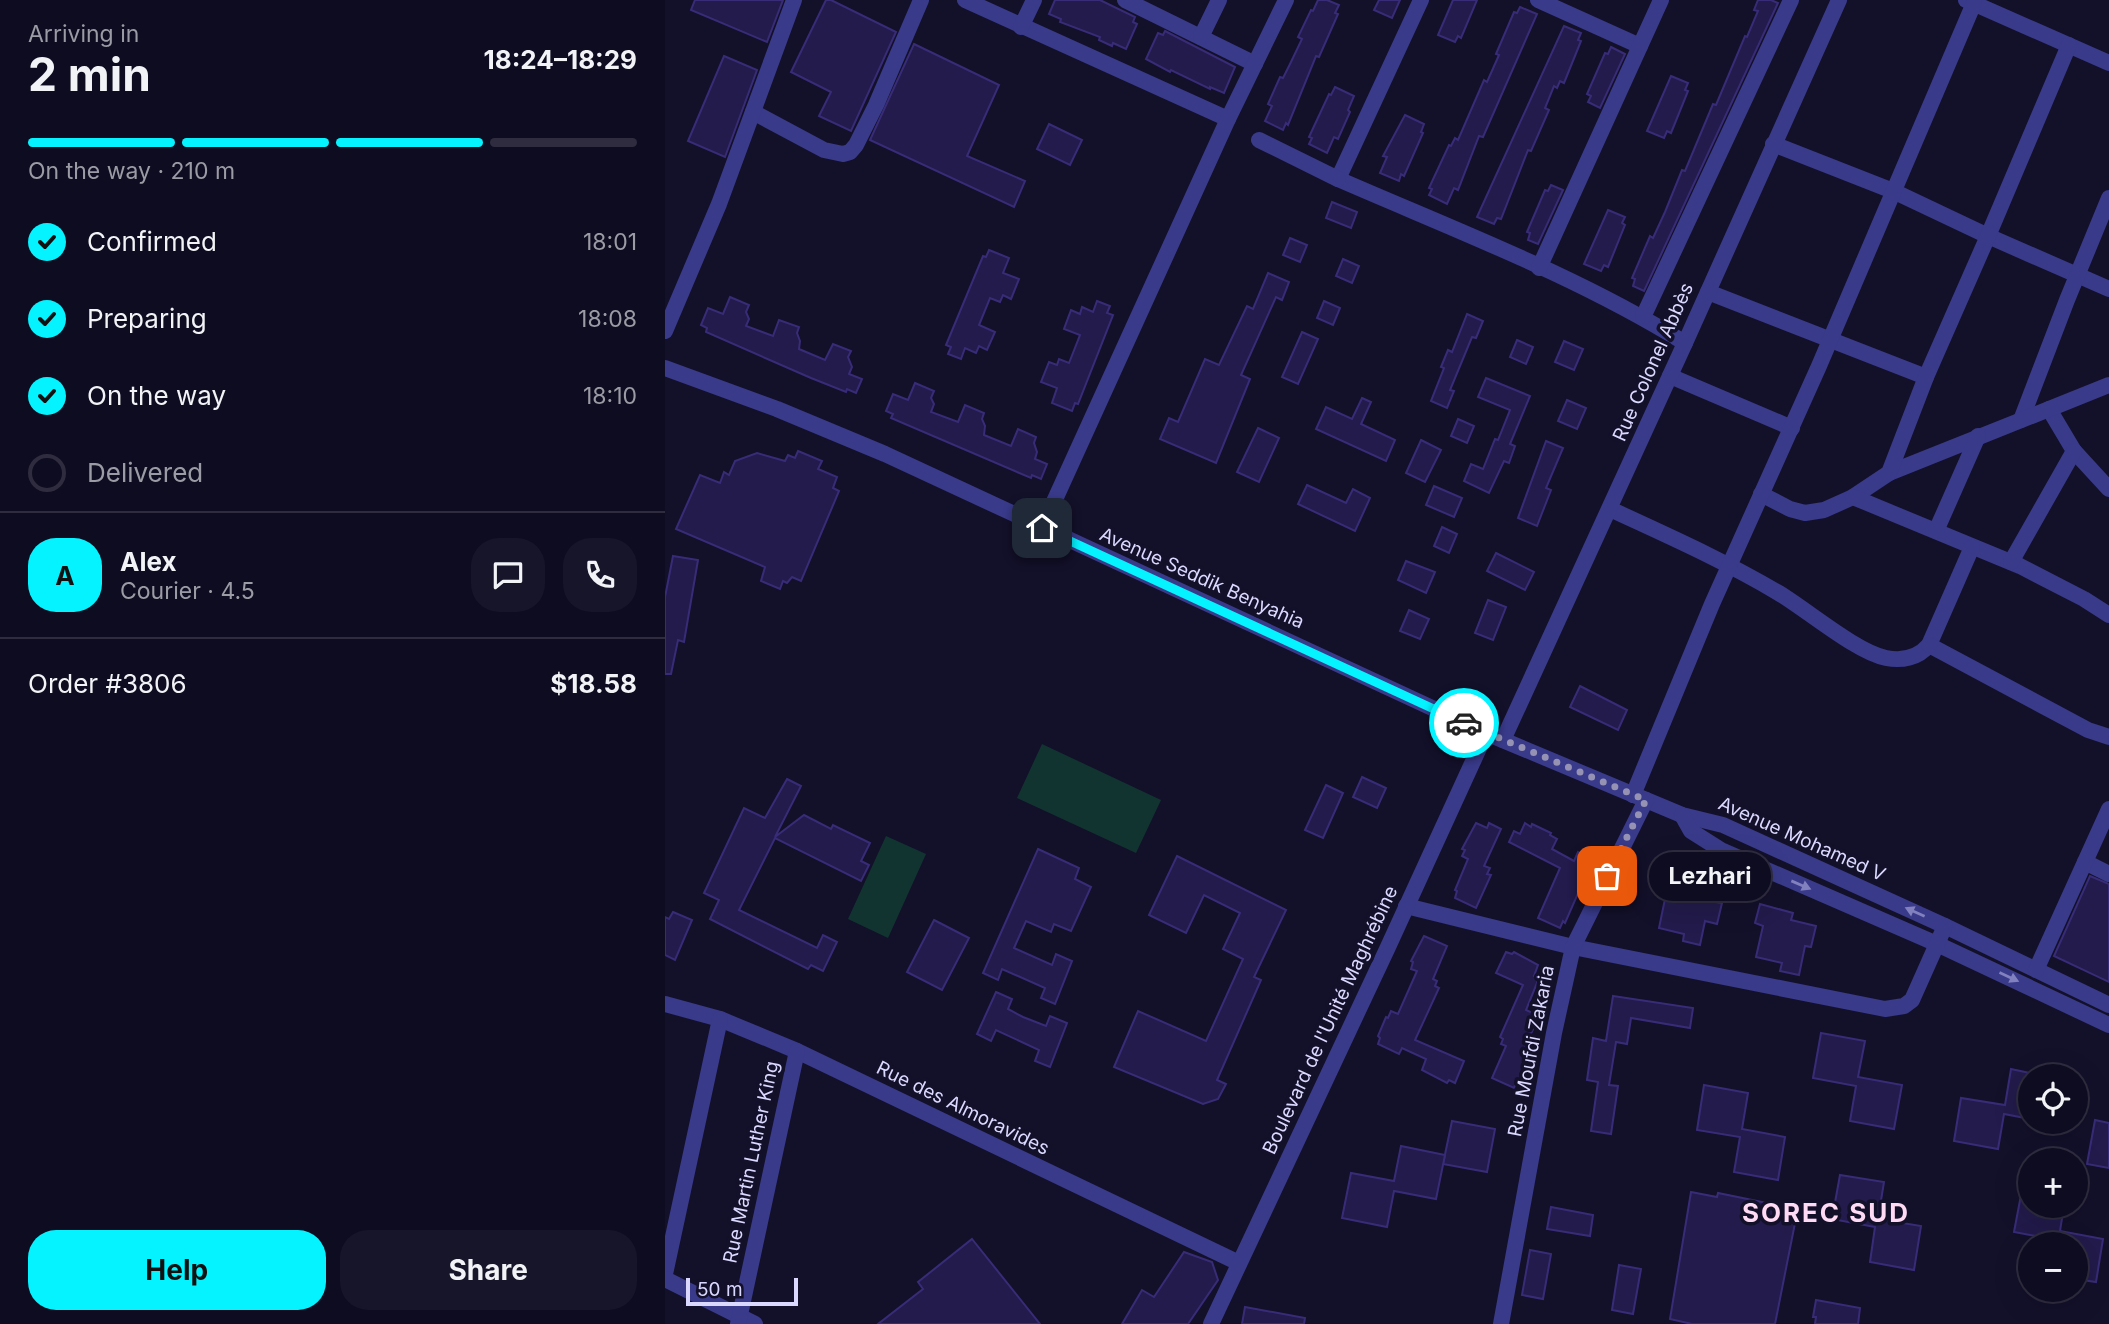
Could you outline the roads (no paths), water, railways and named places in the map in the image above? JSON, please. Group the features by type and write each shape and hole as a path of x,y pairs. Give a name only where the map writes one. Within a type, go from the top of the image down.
{"street":[{"path":"665,331 719,204 795,0"},
{"path":"753,112 824,149 843,154 850,152 876,106 921,0"},
{"path":"965,0 1228,119"},
{"path":"1021,27 1034,0"},
{"path":"1125,0 1150,5 1202,37 1255,64"},
{"path":"1202,37 1219,0"},
{"path":"1042,528 1228,119 1286,0"},
{"path":"1339,179 1421,0"},
{"path":"1538,0 1640,46"},
{"path":"1539,268 1661,0"},
{"path":"1643,317 1791,0"},
{"name":"Rue Colonel Abbès","path":"1503,740 1839,0"},
{"path":"1970,2 2109,63"},
{"name":"Rue Moufdi Zakaria","path":"1501,1324 1554,1033 1573,947 1639,797 1729,565 1830,340 1970,2"},
{"path":"1889,473 1926,377 2069,45"},
{"path":"1259,140 1643,317 1685,343"},
{"path":"1773,144 1893,191 2109,289"},
{"path":"2021,420 2077,273 2109,198"},
{"path":"1708,292 1926,377"},
{"name":"Avenue Seddik Benyahia","path":"665,368 777,409 885,454 1486,733 1682,814"},
{"path":"1670,376 1792,428"},
{"path":"1761,494 1790,509 1805,513 1824,510 1853,497 1889,473 2109,385"},
{"path":"2049,409 2074,452 2109,489"},
{"path":"1936,531 1978,436"},
{"path":"2011,562 2074,452"},
{"path":"1853,497 2011,562 2084,599 2109,615"},
{"path":"1609,509 1729,565 1808,611 1864,650 1886,658 1906,659 1921,654 1929,645 1972,547"},
{"path":"1929,645 2088,730 2109,737"},
{"name":"Boulevard de l'Unité Maghrébine","path":"1211,1324 1486,733"},
{"path":"2036,970 2109,809"},
{"path":"1682,814 1691,831 1721,850 1937,944 2109,1025"},
{"name":"Avenue Mohamed V","path":"1682,814 1723,825 1945,926 2109,1005"},
{"path":"2085,862 2109,874"},
{"path":"1406,906 1573,947 1885,1009 1896,1009 1912,1000 1945,926"},
{"name":"Rue des Almoravides","path":"665,1004 720,1019 797,1051 1239,1263"},
{"path":"720,1019 665,1277 739,1320 755,1324"},
{"name":"Rue Martin Luther King","path":"739,1320 797,1051"}],"place":[{"name":"Lezhari","path":"1607,876"}],"district":[{"name":"SOREC SUD","path":"1826,1212"}]}
